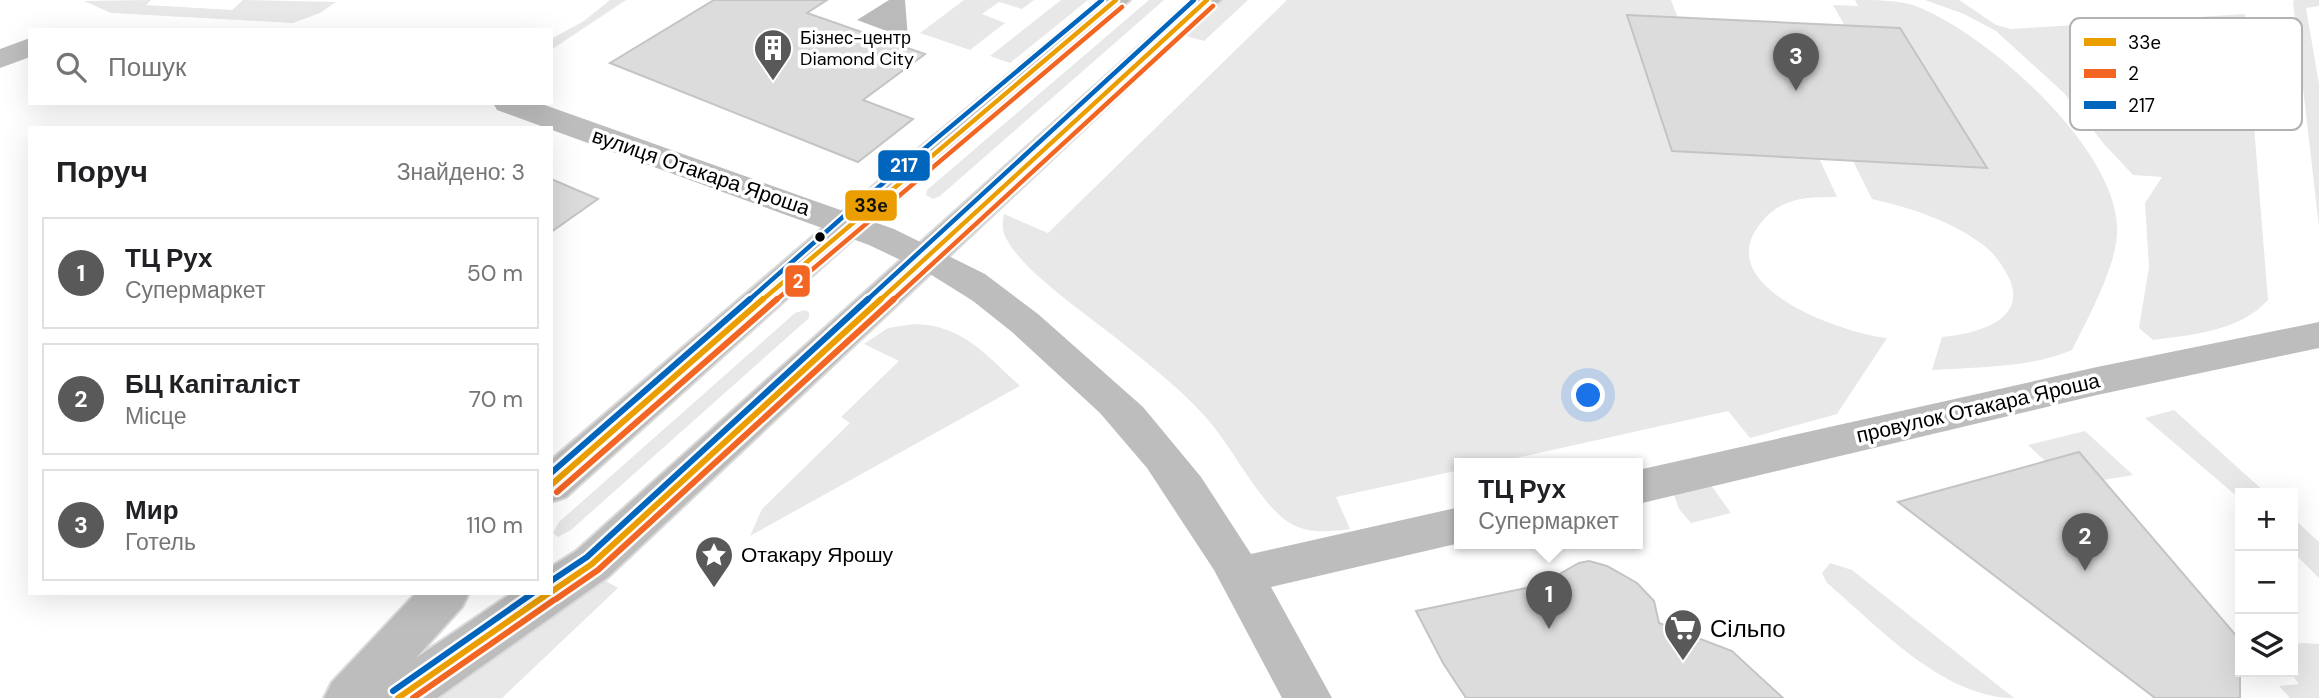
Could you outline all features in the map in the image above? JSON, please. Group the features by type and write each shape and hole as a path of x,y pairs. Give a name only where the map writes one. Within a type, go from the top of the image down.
{"main road":[{"path":"553,483 850,223 1115,0"},
{"path":"553,591 592,564 924,256 1207,0"},
{"path":"0,33 28,33"},
{"path":"0,59 28,48"},
{"name":"вулиця Отакара Яроша","path":"513,105 721,181 850,223 924,256 972,283 1010,311 1135,423 1180,481 1242,575 1307,698"},
{"name":"провулок Отакара Яроша","path":"1643,486 2097,381 2319,335"},
{"path":"1242,575 1454,527"},
{"path":"349,698 444,595"},
{"path":"398,698 547,595"}],"shaded area":[{"path":"151,0 146,5 232,10 243,0 336,2 320,13 293,23 111,13 84,1"},
{"path":"610,0 626,0 553,49 553,38 584,21"},
{"path":"889,0 905,0 908,39 857,20"},
{"path":"964,0 1034,0 1022,9 999,2 982,14 1005,23 970,50 920,33"},
{"path":"1061,0 1088,0 1010,63 990,56"},
{"path":"1149,0 1164,0 940,196 933,199 926,195 927,190"},
{"path":"1220,0 1248,0 1204,41 1182,35"},
{"path":"1287,0 1671,0 1678,18 1628,16 1672,151 1820,160 1837,197 1795,200 1768,215 1760,224 1749,247 1752,268 1766,286 1788,303 1841,327 1887,338 1837,414 1750,438 1728,411 1516,458 1454,458 1454,471 1336,497 1350,529 1310,530 1295,526 1277,513 1218,433 1180,391 1029,268 1004,234 1004,214 1048,233"},
{"path":"1855,0 1892,1 1913,5 1943,19 1976,40 2011,67 2044,99 2074,133 2098,168 2113,202 2117,235 2115,249 2106,279 2072,350 2021,363 1932,370 1942,337 1969,333 1995,322 2005,315 2011,305 2013,293 2004,268 1986,247 1956,228 1929,216 1872,199 1853,161 1986,168 1900,28 1845,26 1833,5 1858,6"},
{"path":"1925,0 1959,0 1996,25 2011,29 2070,25 2070,101 1996,31 1964,14"},
{"path":"2319,0 2319,6 2306,8 2319,84 2319,227 2302,79 2302,18 2295,18 2293,1"},
{"path":"2245,14 2245,18 2183,18"},
{"path":"2093,130 2254,130 2268,300 2244,319 2215,330 2153,340 2139,328 2149,267 2145,203 2162,177 2133,175"},
{"path":"805,310 809,312 809,318 571,530 558,537 553,533 559,522 795,313"},
{"path":"914,324 931,326 960,336 984,353 1020,386 750,536 762,509 850,423 841,417 899,361 864,344 888,328"},
{"path":"2174,410 2260,488 2235,488 2235,495 2145,418"},
{"path":"2085,431 2133,475 2103,480 2079,452 2045,461 2028,445"},
{"path":"1705,477 1731,513 1691,523 1679,509 1674,495"},
{"path":"2298,523 2319,542 2319,578 2298,557"},
{"path":"1830,563 1852,570 2014,698 1988,695 1962,686 1913,657 1827,583 1822,573"},
{"path":"599,577 618,588 502,698 427,698"},
{"path":"2298,643 2319,644 2319,698 2290,698 2279,686 2299,684 2294,677 2298,677"}],"building":[{"name":"Бізнес-центр Diamond City","path":"714,0 827,0 807,13 925,54 863,100 913,119 858,162 610,63"},
{"path":"1627,15 1900,28 1987,168 1672,151"},
{"path":"553,180 598,199 553,231"},
{"path":"2079,452 2235,634 2235,677 2240,677 2240,698 2155,698 1898,502"},
{"path":"1589,561 1607,566 1637,583 1654,601 1659,623 1732,651 1783,698 1466,698 1443,663 1416,611 1540,585 1579,563"}],"transit line":[{"name":"217","path":"553,471 844,216 1102,0"},
{"name":"33е","path":"553,483 850,223 1116,0"},
{"name":"217","path":"553,580 587,557 1194,0"},
{"name":"33е","path":"553,591 592,564 1207,0"},
{"name":"2","path":"556,599 598,570 1213,6"},
{"name":"2","path":"557,492 856,230 1122,7"},
{"name":"217","path":"393,691 530,595"},
{"name":"33е","path":"398,698 546,595"},
{"name":"2","path":"413,698 554,600"}],"place":[{"name":"Бізнес-центр Diamond City","path":"773,82"},
{"name":"Мир","path":"1796,91"},
{"name":"БЦ Капіталіст","path":"2085,571"},
{"name":"Отакару Ярошу","path":"714,589"},
{"name":"ТЦ Рух","path":"1549,629"},
{"name":"Сільпо","path":"1683,662"}]}
